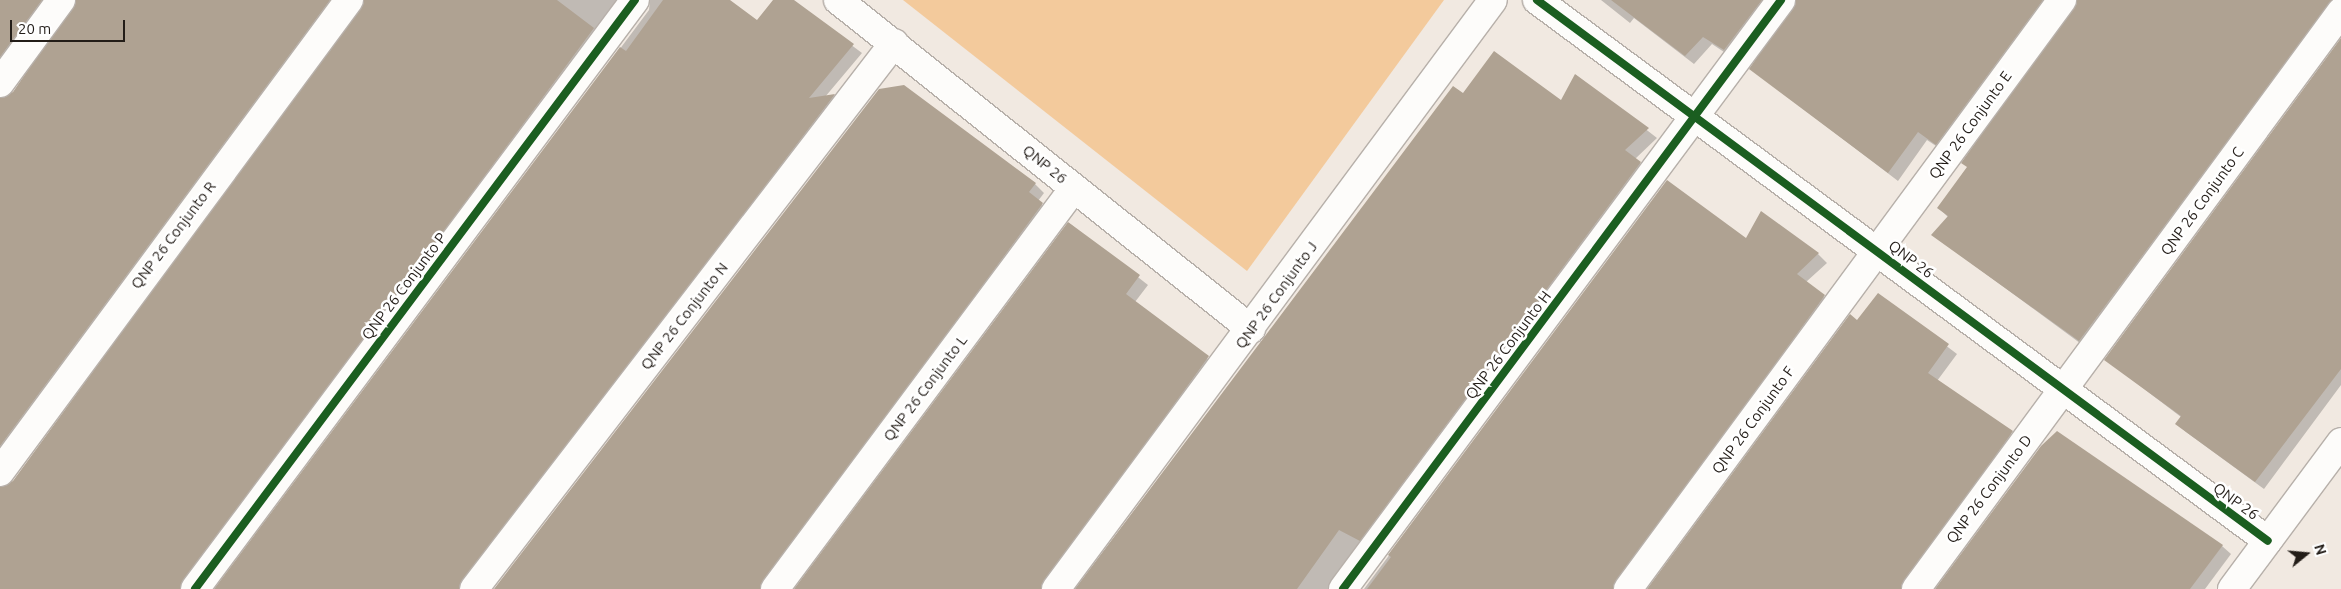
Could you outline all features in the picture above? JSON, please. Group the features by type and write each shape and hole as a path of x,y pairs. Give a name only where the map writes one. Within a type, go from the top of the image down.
{"street":[{"path":"0,83 61,0"},
{"name":"QNP 26 Conjunto R","path":"0,472 349,0"},
{"name":"QNP 26 Conjunto P","path":"195,589 635,0"},
{"name":"QNP 26","path":"838,0 1251,329"},
{"name":"QNP 26 Conjunto J","path":"1056,589 1251,329 1493,0"},
{"name":"QNP 26","path":"1537,0 2268,541"},
{"name":"QNP 26 Conjunto H","path":"1343,589 1781,0"},
{"name":"QNP 26 Conjunto E","path":"1878,251 2062,0"},
{"name":"QNP 26 Conjunto C","path":"2063,390 2341,12"},
{"name":"QNP 26 Conjunto N","path":"474,589 894,43"},
{"name":"QNP 26 Conjunto L","path":"775,589 1074,188"},
{"name":"QNP 26 Conjunto F","path":"1628,589 1878,251"},
{"name":"QNP 26 Conjunto D","path":"1916,589 2063,390"},
{"path":"2232,589 2341,442"}],"shaded area":[{"path":"903,0 1444,0 1247,271"}],"building":[{"path":"0,0 42,0 0,57"},
{"path":"76,0 330,0 0,446 0,98 13,92"},
{"path":"364,0 557,0 594,28 180,589 0,589 0,487 13,481"},
{"path":"663,0 730,0 757,20 773,0 794,0 854,44 809,98 835,94 459,589 214,589 620,47 626,51"},
{"path":"1611,0 1762,0 1724,50 1703,37 1685,56"},
{"path":"1796,0 2043,0 1936,145 1918,132 1888,173 1749,69"},
{"path":"2077,0 2332,0 2079,341 1931,235 1948,216 1937,208 1967,167 1961,163"},
{"path":"2341,38 2341,369 2255,482 2175,424 2181,416 2104,360"},
{"path":"1494,51 1561,100 1575,74 1649,128 1625,150 1641,162 1360,541 1339,530 1297,589 1075,589 1453,86 1463,93"},
{"path":"904,85 1036,183 1029,192 1043,203 760,589 494,589 879,89"},
{"path":"1667,180 1746,238 1761,211 1819,253 1797,274 1825,295 1613,589 1367,589 1391,557 1388,555"},
{"path":"1068,222 1140,275 1126,294 1209,356 1041,589 794,589"},
{"path":"1878,293 1949,344 1928,373 2013,431 1901,589 1647,589 1850,314 1857,320"},
{"path":"2057,431 2223,545 2190,589 1935,589 2041,446"}],"cycle path":[{"path":"195,589 635,0"},
{"path":"1537,0 2268,541"},
{"path":"1343,589 1781,0"}]}
